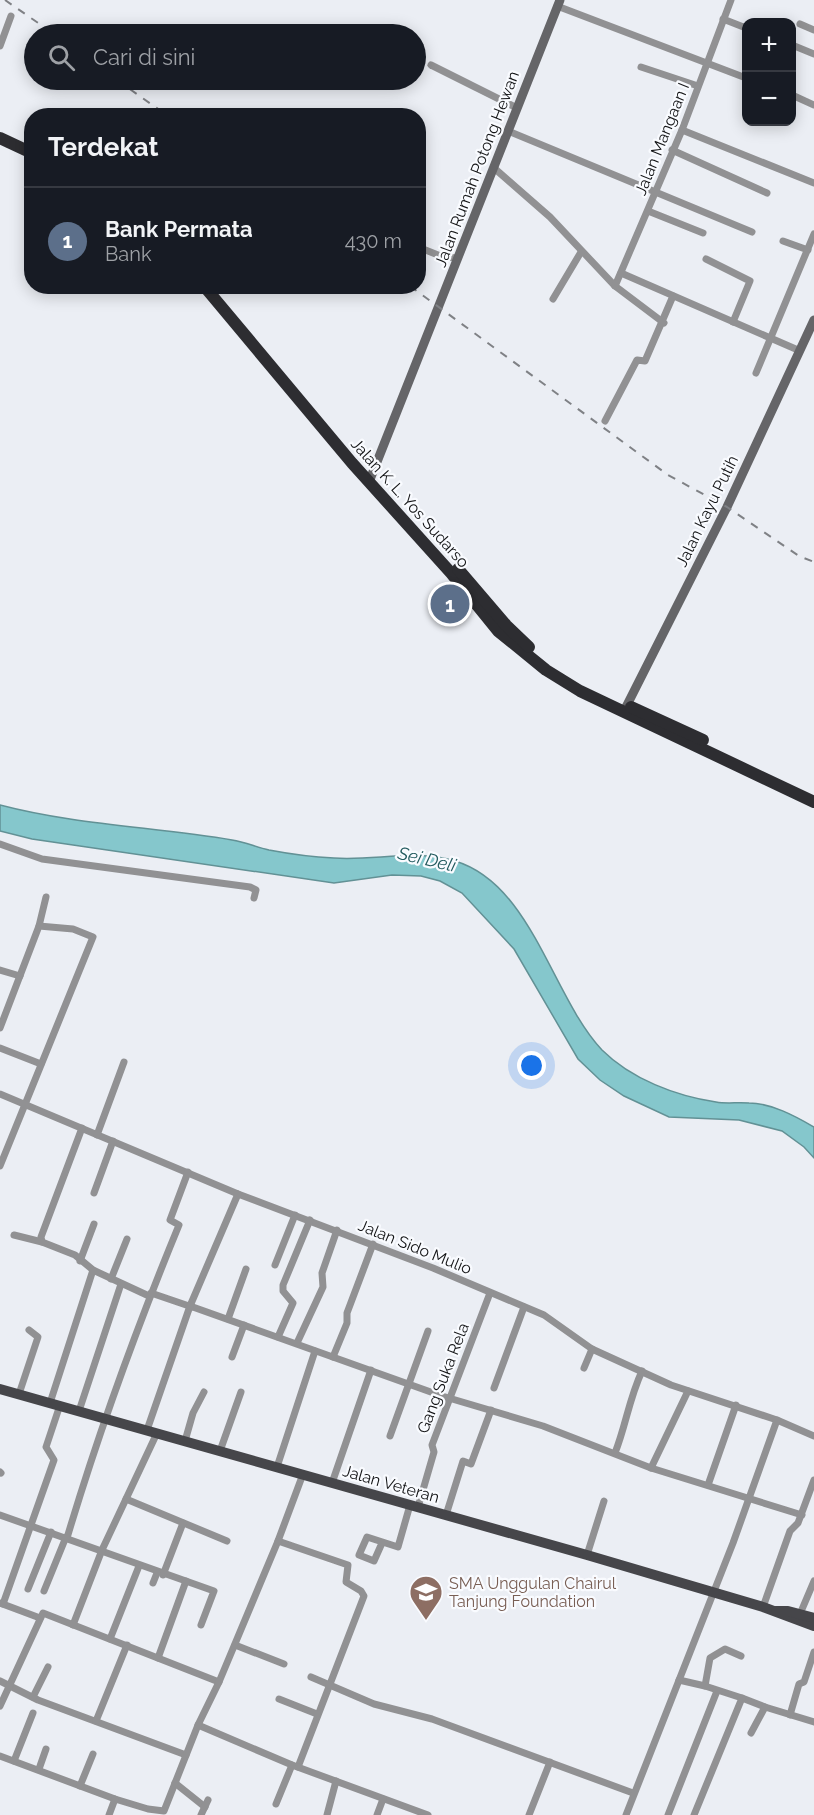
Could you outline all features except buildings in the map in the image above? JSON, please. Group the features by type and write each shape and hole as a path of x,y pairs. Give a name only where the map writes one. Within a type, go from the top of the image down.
{"highway":[{"path":"0,138 24,149"},
{"path":"0,147 24,158"},
{"name":"Jalan K. L. Yos Sudarso","path":"211,294 371,479 530,648 564,672 625,709 814,802"},
{"name":"Jalan K. L. Yos Sudarso","path":"220,294 371,479"},
{"name":"Jalan K. L. Yos Sudarso","path":"625,709 814,794"}],"main road":[{"name":"Jalan Veteran","path":"0,1389 587,1555 768,1609 814,1618"},
{"name":"Jalan Veteran","path":"768,1609 787,1618 814,1626"}],"street":[{"name":"Jalan Mangaan I","path":"615,286 682,130 731,0"},
{"path":"558,3 706,64 742,76"},
{"name":"Jalan Rumah Potong Hewan","path":"371,479 558,3"},
{"path":"0,46 11,16"},
{"path":"723,19 742,26"},
{"path":"800,24 814,30"},
{"path":"796,47 814,54"},
{"path":"431,65 517,108"},
{"path":"641,67 698,86"},
{"path":"796,97 814,105"},
{"path":"682,130 814,183"},
{"path":"508,131 752,232"},
{"path":"672,150 767,193"},
{"path":"494,168 550,218 615,286 664,323"},
{"path":"648,211 703,234"},
{"path":"756,372 811,247 814,234"},
{"path":"783,241 811,247"},
{"path":"426,250 443,257 458,258"},
{"path":"553,299 581,252"},
{"path":"706,260 750,280 733,322"},
{"path":"621,273 798,350"},
{"path":"605,421 634,364 638,359 645,361 664,323 673,296"},
{"name":"Jalan Kayu Putih","path":"625,709 727,507 798,350 814,320"},
{"path":"0,844 42,859 250,887 256,890 254,898"},
{"path":"0,1028 39,926 46,897"},
{"path":"0,1166 93,937 73,929 39,926"},
{"path":"0,970 20,976"},
{"path":"0,1048 41,1064"},
{"path":"97,1135 124,1062"},
{"name":"Jalan Sido Mulio","path":"0,1094 238,1194 373,1244 544,1315 592,1349 688,1391 736,1405 814,1436"},
{"path":"42,1242 41,1237 82,1128"},
{"path":"0,1139 8,1142"},
{"path":"94,1192 113,1141"},
{"path":"44,1591 67,1538 150,1294 179,1225 170,1220 188,1172"},
{"path":"73,1625 152,1432 191,1307 238,1194"},
{"path":"275,1265 295,1215"},
{"path":"278,1336 293,1304 283,1291 283,1285 310,1220"},
{"path":"80,1261 94,1224"},
{"path":"297,1343 323,1287 322,1273 337,1230"},
{"path":"14,1235 42,1242 75,1255 93,1270 121,1284 278,1336 449,1398 491,1410 615,1453 651,1468 802,1515"},
{"path":"111,1279 127,1239"},
{"path":"333,1357 348,1323 347,1313 373,1244"},
{"path":"228,1319 246,1269"},
{"path":"40,1617 2,1604 54,1460 46,1445 55,1404 93,1270"},
{"path":"79,1411 121,1284"},
{"name":"Gang Suka Rela","path":"382,1544 398,1547 434,1452 432,1445 449,1398 490,1293"},
{"path":"494,1388 524,1307"},
{"path":"232,1357 244,1325"},
{"path":"19,1394 38,1337 29,1330"},
{"path":"390,1436 428,1331"},
{"path":"584,1368 592,1349"},
{"path":"277,1467 315,1351"},
{"path":"332,1483 371,1370"},
{"path":"615,1453 627,1425 625,1416 642,1371"},
{"path":"651,1468 688,1391"},
{"path":"185,1441 193,1413 204,1392"},
{"path":"220,1451 241,1392"},
{"path":"708,1485 736,1405"},
{"path":"446,1515 463,1461 471,1464 491,1410"},
{"path":"626,1815 777,1420"},
{"path":"0,1756 115,1799 148,1809 164,1811 198,1725 235,1645 303,1474"},
{"path":"768,1609 790,1531 802,1515 814,1480"},
{"path":"126,1499 228,1541"},
{"path":"587,1555 604,1501"},
{"path":"0,1515 102,1550 160,1574 214,1591 201,1625"},
{"path":"153,1583 160,1574 183,1523"},
{"path":"28,1589 51,1532"},
{"path":"276,1804 317,1714 364,1596 362,1591 346,1582 348,1565 278,1540"},
{"path":"110,1639 138,1566"},
{"path":"158,1658 186,1581"},
{"path":"800,1614 814,1581"},
{"path":"0,1706 43,1613 219,1682"},
{"path":"96,1721 127,1645"},
{"path":"235,1645 284,1664"},
{"path":"705,1686 711,1657 725,1649 741,1656"},
{"path":"804,1682 814,1652"},
{"path":"33,1697 48,1667"},
{"path":"311,1677 374,1704 432,1719 633,1793"},
{"path":"679,1680 705,1686 814,1722"},
{"path":"0,1681 33,1697 186,1755"},
{"path":"790,1715 799,1684 814,1683"},
{"path":"668,1815 717,1691"},
{"path":"694,1815 742,1698"},
{"path":"279,1699 317,1714"},
{"path":"751,1733 765,1707"},
{"path":"14,1761 33,1713"},
{"path":"198,1725 295,1766 383,1799 405,1811 428,1815"},
{"path":"39,1769 46,1749"},
{"path":"80,1786 93,1754"},
{"path":"529,1815 550,1762"},
{"path":"327,1815 336,1781"},
{"path":"175,1783 206,1804 201,1815"},
{"path":"109,1815 115,1799"},
{"path":"377,1815 383,1799"}],"water":[{"name":"Sei Deli","path":"0,805 57,817 232,840 269,850 301,855 326,858 425,856 455,861 481,874 503,893 539,944 584,1028 602,1050 626,1070 670,1091 720,1103 757,1104 791,1115 814,1127 814,1158 804,1147 782,1131 739,1120 669,1117 624,1096 600,1080 578,1059 514,949 462,893 440,881 421,876 392,875 334,883 32,839 0,831"}],"railway":[{"path":"5,0 40,24"},
{"path":"131,90 157,108"},
{"path":"421,294 668,475 727,507 799,556 814,562"}],"place":[{"name":"Bank Permata","path":"450,604"},
{"name":"SMA Unggulan Chairul Tanjung Foundation","path":"426,1621"}]}
